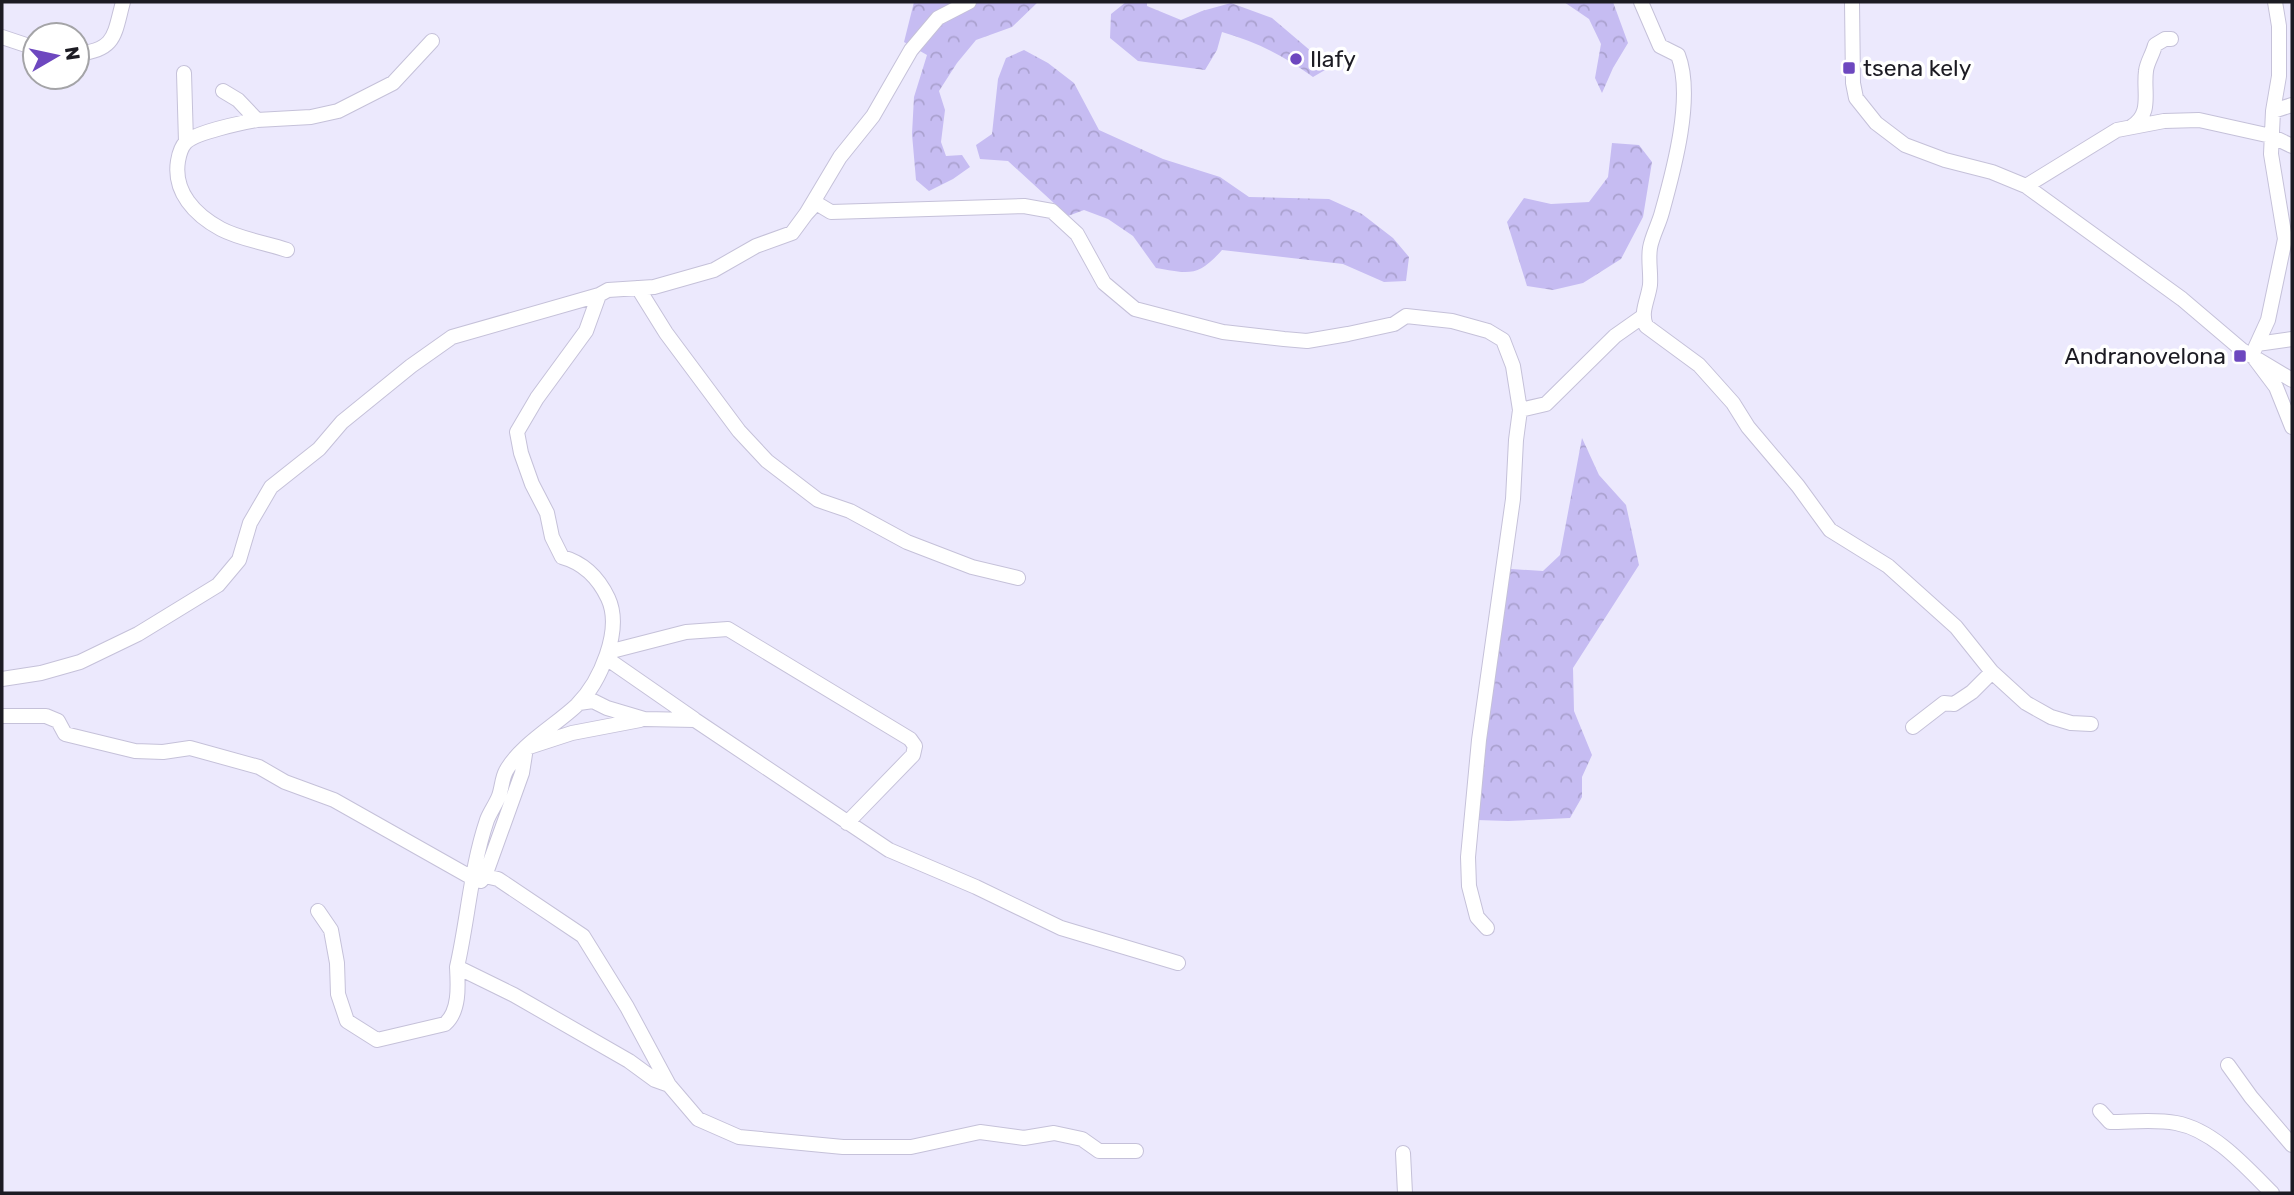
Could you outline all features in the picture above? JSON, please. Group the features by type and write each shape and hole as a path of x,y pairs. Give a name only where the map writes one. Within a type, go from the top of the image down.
{"street":[{"path":"91,51 99,50 112,41 122,2"},
{"path":"806,214 840,157 873,116 911,50 938,18 968,2"},
{"path":"1641,2 1660,46 1678,55 1684,72 1684,100 1674,165 1650,248 1650,285 1642,317 1646,326 1699,365 1728,397 1748,427 1798,486 1830,530 1888,566 1956,627 1992,672 2026,703 2051,717 2071,723 2091,724"},
{"path":"1852,2 1853,83 1856,98 1875,124 1905,145 1945,160 1992,172 2026,186 2182,299 2242,350 2292,339"},
{"path":"2254,349 2268,320 2285,239 2271,154 2273,111 2279,76 2279,26 2275,2"},
{"path":"2,37 21,42"},
{"path":"2127,129 2139,122 2146,110 2146,67 2155,45 2165,39 2171,39"},
{"path":"186,142 210,131 257,120 311,117 338,111 393,83 432,41"},
{"path":"184,73 186,142 180,152 176,172 186,200 196,212 222,229 287,250"},
{"path":"223,91 237,100 257,120"},
{"path":"2273,111 2292,105"},
{"path":"2026,186 2117,130 2164,121 2199,120 2271,136 2292,146"},
{"path":"2,679 41,674 80,662 138,634 218,585 239,560 250,523 271,487 319,449 342,422 411,366 452,337 599,295 608,290 654,287 714,270 757,246 792,233 816,202 831,212 1024,206 1052,212 1077,234 1104,283 1135,309 1223,332 1307,341 1394,324 1406,316 1452,321 1488,331 1503,340 1513,366 1520,410 1513,499 1490,653 1479,740 1474,817 1470,832 1469,886 1477,917 1487,928"},
{"path":"638,288 666,333 740,431 767,461 818,500 850,512 907,542 972,567 1018,578"},
{"path":"318,911 331,930 337,963 338,994 347,1021 377,1040 445,1024 451,1019 456,1003 457,967 477,883 487,819 499,796 506,771 526,748 579,703 607,655 613,637 610,603 603,588 584,566 562,557 552,537 547,513 532,484 521,453 517,432 537,398 586,331 599,295"},
{"path":"1520,410 1546,404 1615,336 1642,317"},
{"path":"2254,349 2292,380"},
{"path":"2254,349 2276,387 2292,427"},
{"path":"607,655 686,632 729,629 910,739 915,746 913,755 847,823"},
{"path":"607,655 695,720 889,850 976,887 1061,928 1178,963"},
{"path":"1913,727 1944,703 1954,704 1972,692 1992,672"},
{"path":"579,703 593,701 644,719"},
{"path":"2,716 46,716 58,721 65,734 135,751 163,752 190,748 259,767 285,782 334,800 477,883 498,879 583,936 627,1007 669,1085 698,1119 739,1137 843,1147 911,1147 980,1132 1024,1138 1054,1133 1082,1139 1098,1151 1136,1151"},
{"path":"526,748 572,733 644,719 695,720"},
{"path":"457,967 514,995 629,1061 654,1080 669,1085"},
{"path":"2228,1065 2250,1097 2292,1145"},
{"path":"2100,1111 2110,1122 2175,1123 2197,1129 2215,1141 2272,1193"},
{"path":"1403,1153 1405,1193"}],"green space":[{"path":"914,2 1038,2 1012,27 976,40 939,91 945,110 941,142 946,156 962,155 970,167 929,191 916,180 912,134 914,97 927,55 904,42"},
{"path":"1126,2 1147,2 1147,6 1181,20 1231,3 1272,18 1312,52 1325,70 1313,77 1270,50 1222,32 1217,50 1205,70 1138,61 1110,38 1111,14"},
{"path":"1564,2 1613,2 1628,43 1602,93 1595,78 1601,44 1589,19"},
{"path":"1024,50 1048,63 1074,83 1099,130 1163,159 1220,177 1249,197 1329,199 1362,214 1393,238 1409,257 1406,281 1384,282 1343,264 1222,250 1206,265 1193,271 1177,272 1156,268 1133,236 1108,219 1084,210 1068,216 1008,161 980,159 976,145 992,134 998,79 1006,58"},
{"path":"1612,143 1639,145 1652,162 1643,217 1621,259 1583,283 1553,290 1527,286 1507,222 1524,198 1551,204 1589,202 1608,177"},
{"path":"1582,438 1599,475 1626,505 1639,565 1573,668 1574,711 1592,755 1582,777 1582,797 1570,818 1477,820 1494,647 1511,569 1543,571 1560,555"}],"place":[{"name":"Ilafy","path":"1296,59"},
{"name":"tsena kely","path":"1849,68"},
{"name":"Andranovelona","path":"2240,356"}]}
